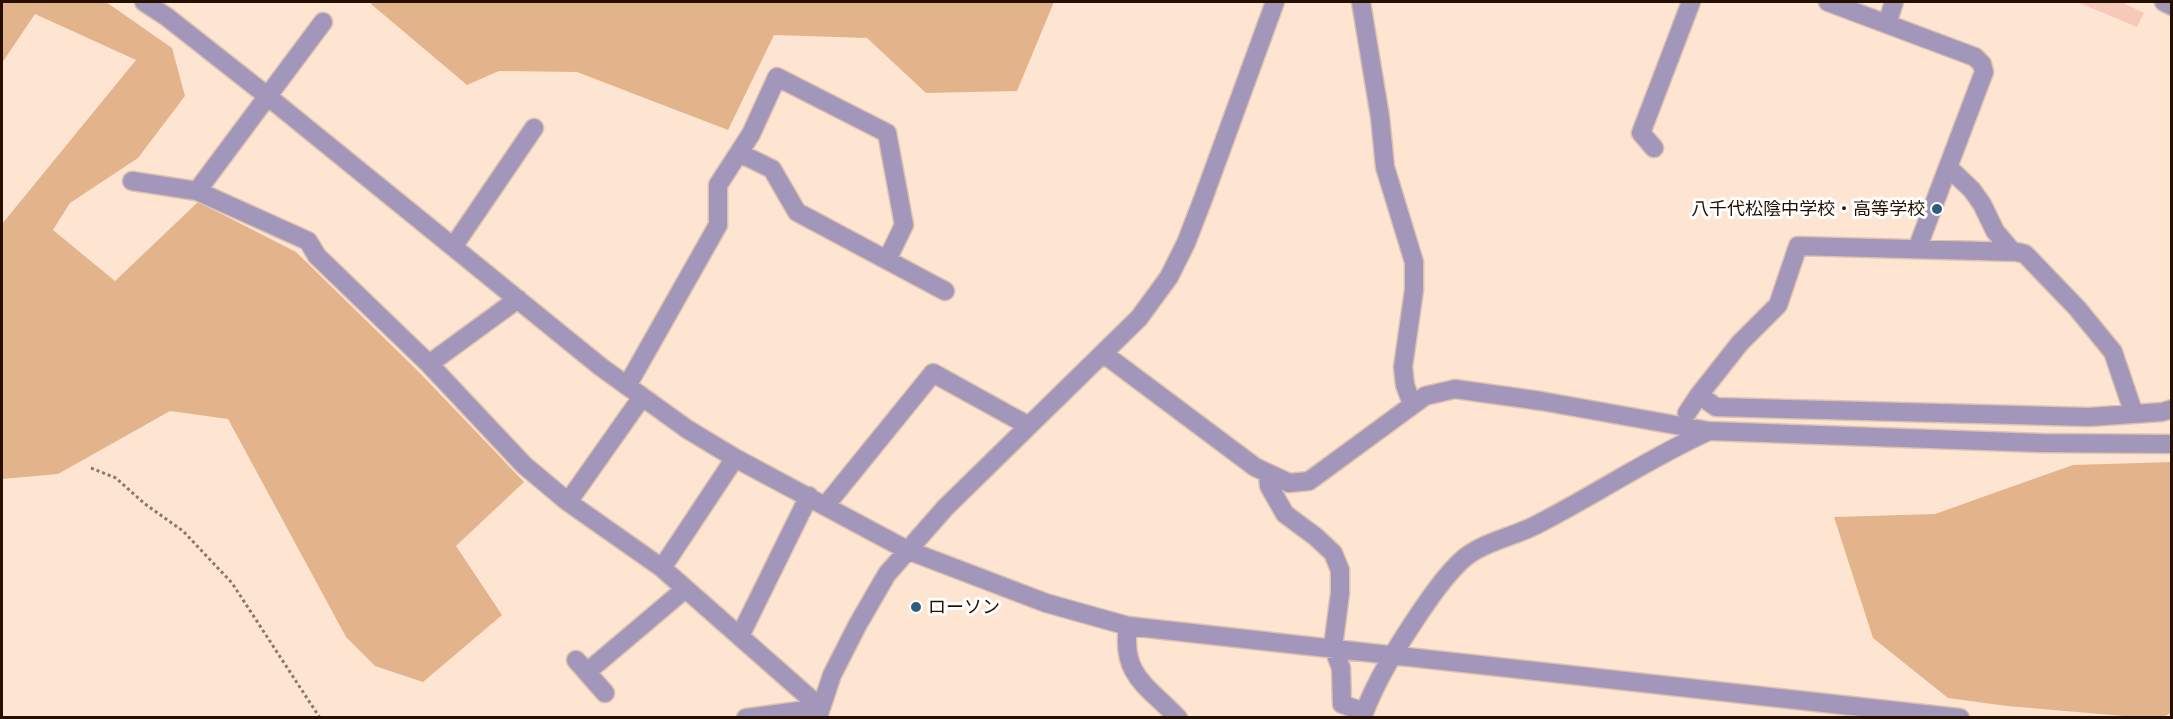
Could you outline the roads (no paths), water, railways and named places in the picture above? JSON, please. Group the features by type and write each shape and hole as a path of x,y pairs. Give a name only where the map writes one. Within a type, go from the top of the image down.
{"street":[{"path":"144,2 167,16 642,397 687,429 735,458 907,550 1046,603 1128,626 1960,717"},
{"path":"819,712 832,675 887,574 945,508 1139,318 1169,277 1186,243 1275,2"},
{"path":"1361,2 1380,117 1385,167 1414,262 1414,290 1403,367 1405,386 1412,404"},
{"path":"1654,148 1641,133 1692,2"},
{"path":"1828,2 1975,57 1982,64 1984,72 1917,249"},
{"path":"1887,24 1894,2"},
{"path":"2167,2 2172,6"},
{"path":"197,190 266,95 323,22"},
{"path":"627,386 718,225 718,185 751,134 777,77 887,132 904,225 887,260"},
{"path":"453,247 534,128"},
{"path":"739,153 772,169 797,212 945,291"},
{"path":"1948,167 1972,190 1982,204 1995,231 2012,252"},
{"path":"132,181 197,190 308,241 317,256 429,364 524,465 568,502 662,568 684,590 740,636 819,712"},
{"path":"1687,413 1699,394 1740,343 1778,304 1798,246 2025,254 2098,332 2113,352 2134,414"},
{"path":"429,364 518,299"},
{"path":"1104,354 1255,467 1290,483 1309,481 1425,396 1455,389 1541,401 1709,431 2041,443 2172,444"},
{"path":"826,505 933,373 1029,426"},
{"path":"1699,394 1716,407 2089,417 2162,412 2172,409"},
{"path":"568,502 642,397"},
{"path":"1268,474 1269,486 1285,514 1316,537 1332,553 1341,570 1333,647 1341,668 1342,704 1363,715 1392,654 1442,580 1464,558 1492,543 1535,526 1672,448 1709,431"},
{"path":"662,568 735,458"},
{"path":"740,636 809,496"},
{"path":"605,693 582,666 684,590"},
{"path":"1128,626 1126,655 1134,674 1178,717"},
{"path":"746,717 819,712"}],"place":[{"name":"八千代松陰中学校・高等学校","path":"1937,209"},
{"name":"ローソン","path":"916,607"}]}
